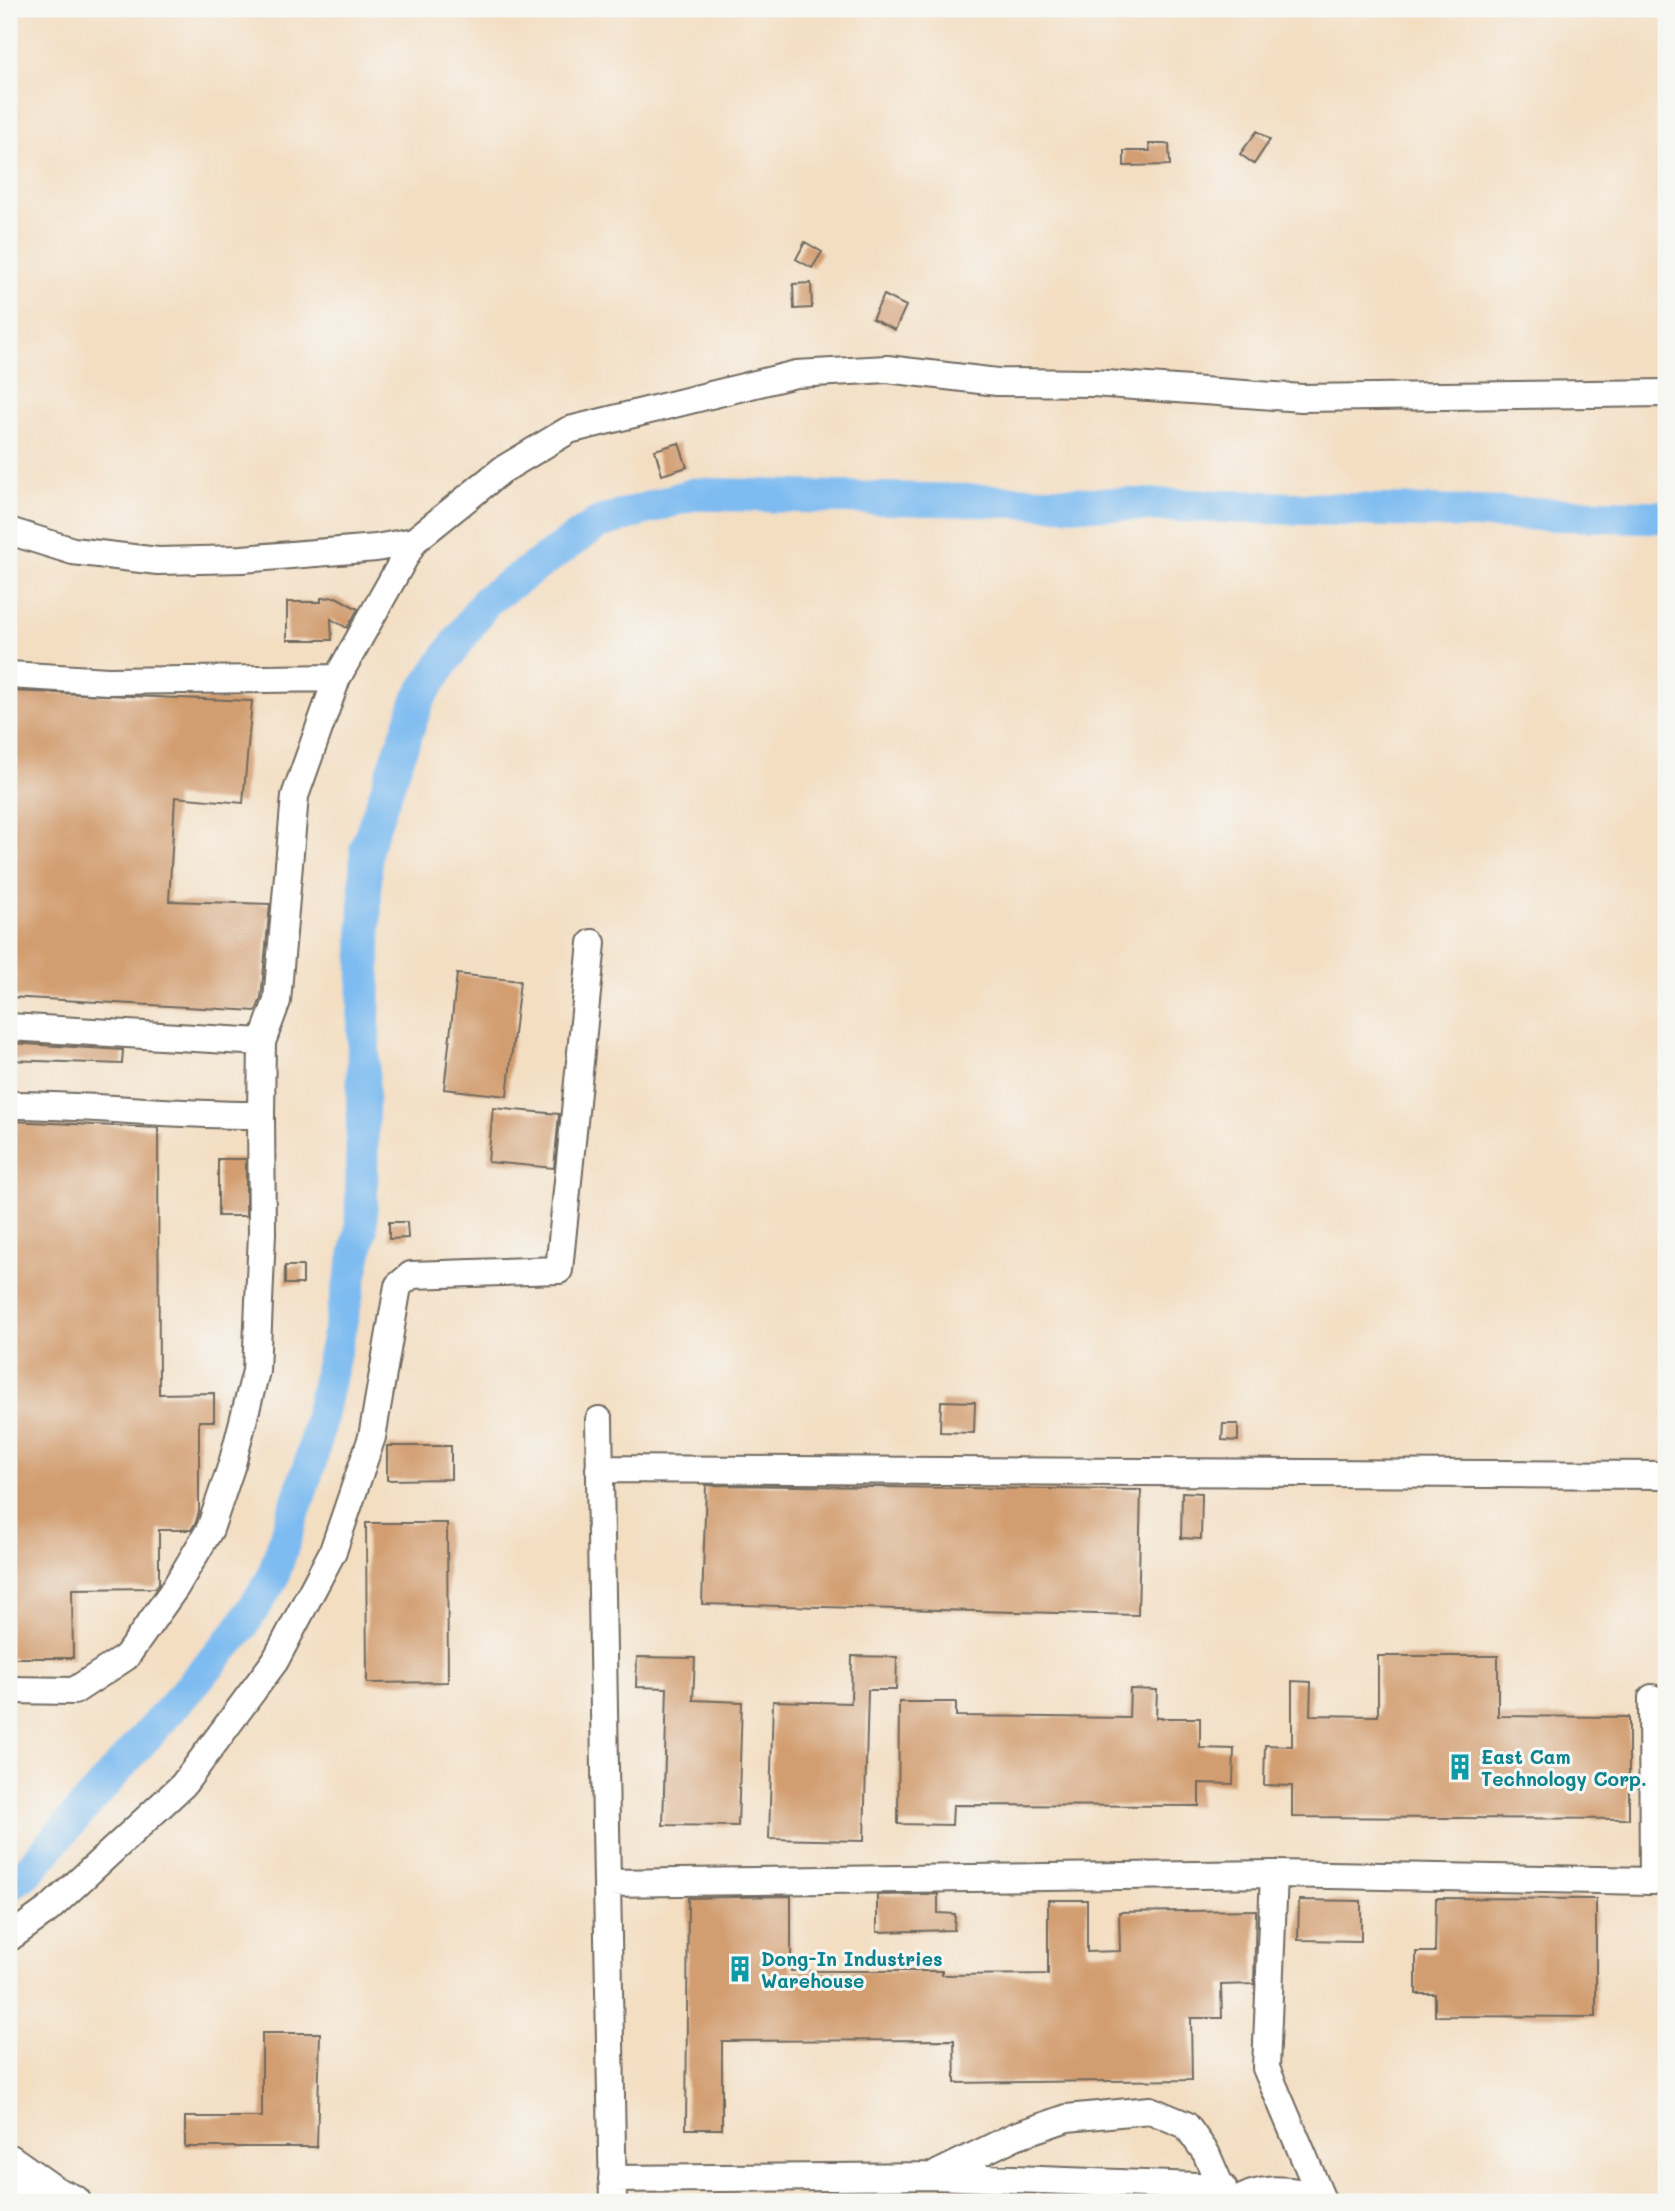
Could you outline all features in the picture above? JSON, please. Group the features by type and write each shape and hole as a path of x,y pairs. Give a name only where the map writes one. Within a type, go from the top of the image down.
{"main road":[{"path":"9,2161 35,2181 74,2202"}],"street":[{"path":"9,1690 74,1691 126,1657 175,1588 210,1529 232,1464 257,1371 262,1233 262,1042 277,1001 295,796 337,678 414,541 502,470 569,430 796,374 887,369 996,382 1093,383 1302,397 1666,393"},
{"path":"9,531 73,551 158,561 242,559 376,548 414,541"},
{"path":"9,675 108,681 337,678"},
{"path":"9,1938 49,1909 183,1785 275,1661 333,1551 372,1437 398,1286 411,1275 559,1270 592,943"},
{"path":"9,1027 262,1042"},
{"path":"9,1105 79,1105 221,1116 261,1115"},
{"path":"598,1420 613,2190 934,2176 1229,2197 1275,2189 1321,2199"},
{"path":"600,1469 1666,1475"},
{"path":"607,1882 1274,1874 1653,1881 1652,1698"},
{"path":"1274,1874 1266,2068 1321,2199"},
{"path":"934,2176 1015,2136 1067,2118 1150,2110 1186,2125 1229,2197"},
{"path":"9,2202 35,2181"}],"building":[{"path":"1257,131 1270,140 1254,164 1240,154"},
{"path":"1149,144 1169,144 1170,165 1124,166 1124,151 1150,151"},
{"path":"805,242 822,252 812,268 796,259"},
{"path":"811,283 812,308 794,309 793,284"},
{"path":"884,295 906,306 895,330 872,319"},
{"path":"679,443 687,467 662,475 655,450"},
{"path":"336,597 358,609 347,628 331,619 332,640 287,640 287,602 321,602 321,598"},
{"path":"9,691 252,701 243,803 175,797 169,901 270,904 261,998 256,1011 9,997"},
{"path":"457,974 520,981 507,1096 444,1089"},
{"path":"9,1043 123,1050 122,1064 9,1060"},
{"path":"493,1108 559,1114 554,1168 488,1162"},
{"path":"9,1121 158,1128 159,1394 214,1393 214,1421 199,1421 199,1511 196,1522 191,1530 159,1530 159,1583 155,1588 72,1589 73,1658 9,1658"},
{"path":"218,1159 246,1159 246,1216 218,1216"},
{"path":"389,1222 407,1222 408,1238 389,1239"},
{"path":"285,1266 303,1266 303,1284 285,1284"},
{"path":"941,1401 975,1402 974,1433 940,1432"},
{"path":"1223,1424 1238,1424 1238,1441 1222,1440"},
{"path":"387,1446 451,1446 451,1479 387,1480"},
{"path":"706,1485 1141,1490 1138,1615 702,1604"},
{"path":"1182,1492 1202,1493 1201,1539 1181,1538"},
{"path":"366,1523 447,1523 448,1682 367,1683"},
{"path":"852,1656 897,1657 896,1690 868,1690 864,1841 769,1839 773,1701 851,1703"},
{"name":"East Cam Technology Corp.","path":"1378,1656 1498,1656 1498,1716 1629,1717 1629,1819 1292,1817 1292,1786 1264,1785 1265,1745 1292,1746 1292,1681 1311,1682 1310,1715 1378,1716"},
{"path":"637,1657 695,1658 693,1700 742,1702 738,1826 663,1825 667,1688 636,1687"},
{"path":"1130,1689 1157,1690 1156,1718 1200,1718 1200,1748 1234,1749 1233,1784 1199,1783 1199,1806 953,1805 952,1825 898,1824 899,1702 956,1702 956,1716 1129,1718"},
{"path":"938,1894 938,1913 955,1914 954,1930 877,1932 877,1895"},
{"path":"791,1896 791,1971 942,1971 942,1975 1048,1974 1048,1900 1087,1900 1087,1952 1120,1951 1119,1912 1256,1910 1254,1984 1221,1985 1222,2018 1191,2018 1192,2080 955,2083 954,2040 722,2041 722,2129 686,2129 688,1898"},
{"path":"1436,1898 1596,1899 1596,2017 1435,2016 1435,1994 1416,1994 1416,1952 1435,1952"},
{"path":"1299,1900 1361,1901 1361,1941 1298,1940"},
{"path":"262,2033 320,2033 317,2147 185,2147 185,2117 262,2117"}],"waterway":[{"path":"9,1885 26,1873 239,1631 272,1579 311,1460 361,1231 366,848 419,698 486,601 598,523 694,494 1666,517"}],"place":[{"name":"East Cam Technology Corp.","path":"1460,1767"},
{"name":"Dong-In Industries Warehouse","path":"740,1969"}]}
